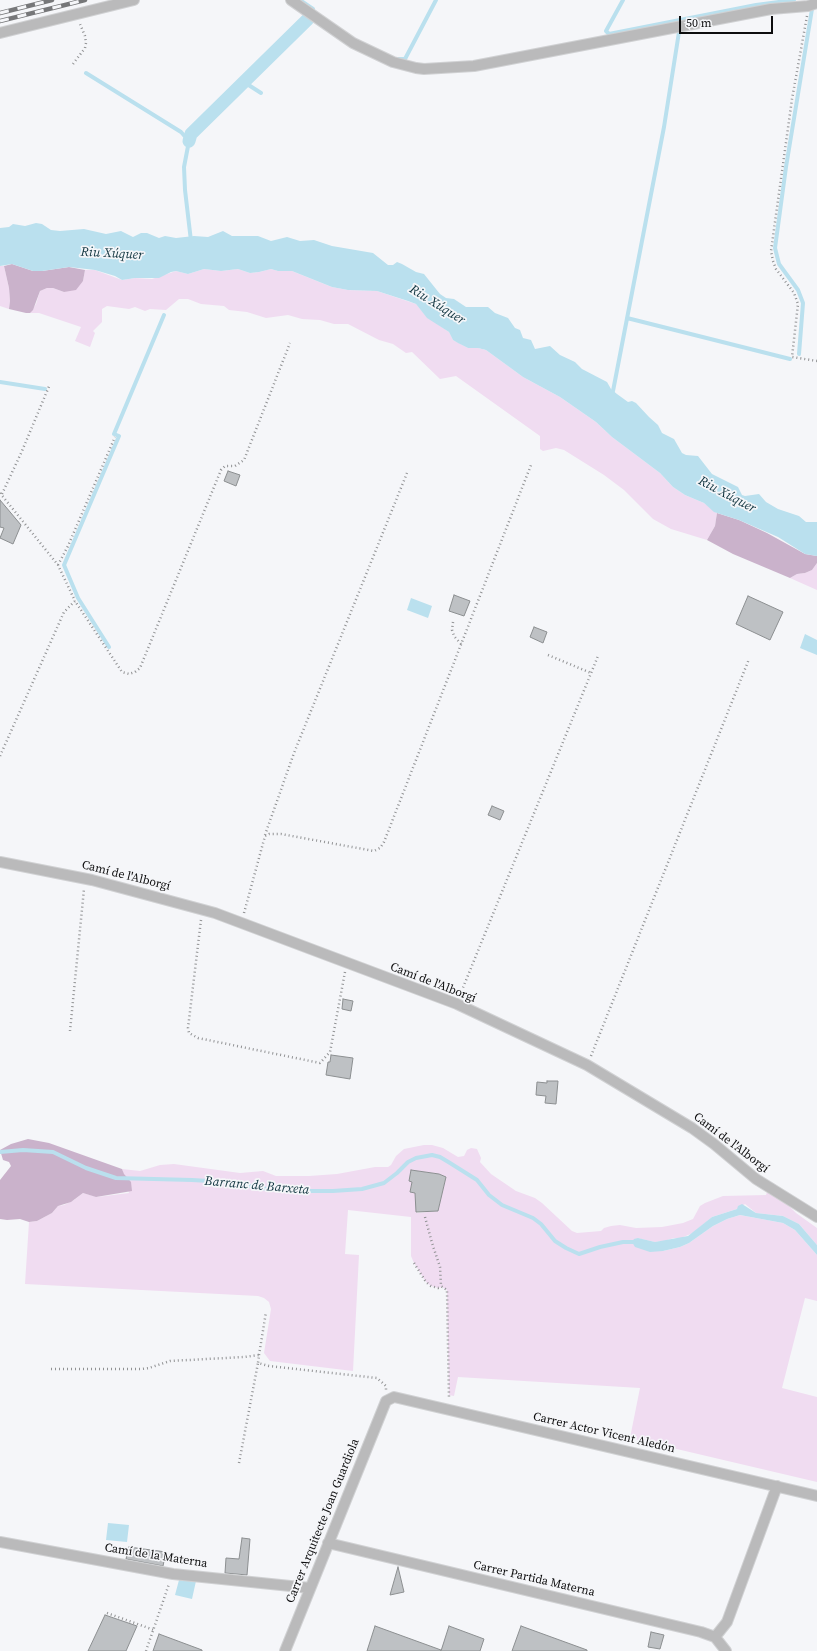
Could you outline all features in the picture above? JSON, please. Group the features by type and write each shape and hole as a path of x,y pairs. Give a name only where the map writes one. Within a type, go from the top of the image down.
{"street":[{"path":"0,33 134,0"},
{"path":"291,0 353,43 393,62 424,69 474,66 771,9 813,4"},
{"name":"Camí de l'Alborgí","path":"0,862 86,879 202,910 241,923 457,1004 587,1065 692,1128 756,1179 817,1216"},
{"name":"Carrer Actor Vicent Aledón","path":"386,1401 394,1397 452,1412 817,1496"},
{"name":"Carrer Arquitecte Joan Guardiola","path":"285,1651 386,1401"},
{"path":"726,1651 715,1637 727,1622 777,1486"},
{"name":"Camí de la Materna","path":"0,1542 173,1574 310,1588"},
{"name":"Carrer Partida Materna","path":"328,1543 687,1628 715,1637"}],"path":[{"path":"813,4 792,99 771,251 776,269 794,292 798,304 792,358 817,361"},
{"path":"72,64 86,43 85,36 75,15"},
{"path":"50,384 22,451 1,494 58,565 75,601 122,672 129,674 140,668 221,470 225,466 235,466 244,460 290,343"},
{"path":"58,565 68,546 115,437"},
{"path":"265,836 269,834 281,834 374,851 380,848 384,842 531,465"},
{"path":"241,923 265,836 294,753 407,473"},
{"path":"0,756 64,612 75,601"},
{"path":"453,622 452,630 454,636 461,644"},
{"path":"548,655 591,672"},
{"path":"457,1004 469,970 598,656"},
{"path":"587,1065 749,659"},
{"path":"70,1031 86,879"},
{"path":"202,910 188,1028 189,1033 198,1038 320,1063 330,1052 346,963"},
{"path":"425,1217 440,1267 442,1287 447,1292 449,1395 452,1412"},
{"path":"414,1264 426,1282 431,1286 438,1288 442,1287"},
{"path":"238,1463 258,1364 266,1312"},
{"path":"51,1369 142,1369 170,1361 244,1357 259,1354"},
{"path":"258,1364 378,1378 386,1386 386,1401"},
{"path":"146,1651 173,1574"},
{"path":"107,1613 154,1630"}],"shaded area":[{"path":"12,264 33,271 69,267 85,270 83,281 76,290 64,292 53,288 47,288 40,291 33,310 30,313 26,313 9,309 9,288 4,266"},
{"path":"0,266 4,266 9,288 9,309 0,306"},
{"path":"204,269 221,271 238,269 250,273 271,269 278,271 292,271 332,287 348,290 377,291 416,304 426,316 449,332 453,340 468,348 486,350 523,377 560,397 596,422 612,437 660,473 673,487 685,495 704,503 717,513 715,526 707,540 671,529 653,519 624,490 604,475 564,450 556,448 543,451 540,449 540,436 456,376 440,379 412,352 406,353 393,344 379,340 348,324 334,324 320,320 302,319 288,315 266,318 247,312 229,310 224,306 201,304 188,299 179,299 166,310 150,309 145,311 135,307 129,309 107,306 102,309 102,322 93,331 95,333 90,347 75,341 81,327 39,313 30,313 36,304 40,291 47,288 53,288 64,292 83,281 85,270 95,270 122,280 135,278 152,279 176,271 188,274"},
{"path":"717,513 739,520 767,533 805,554 817,556 817,563 812,570 797,574 790,578 733,554 707,540 715,526"},
{"path":"817,563 817,590 790,578 797,574 812,570"},
{"path":"28,1139 49,1143 122,1169 124,1174 131,1182 132,1191 96,1197 83,1193 71,1202 58,1206 52,1213 37,1221 29,1222 20,1219 0,1219 0,1180 11,1166 9,1162 3,1160 0,1150 11,1144"},
{"path":"432,1145 443,1148 458,1157 464,1156 467,1150 471,1148 477,1149 481,1158 480,1162 491,1174 516,1191 535,1198 572,1231 577,1233 601,1231 604,1228 620,1225 636,1228 662,1227 683,1223 693,1219 700,1206 705,1203 723,1196 766,1195 768,1189 796,1213 817,1228 817,1245 799,1224 783,1216 756,1213 745,1204 737,1209 712,1217 693,1233 681,1238 655,1242 637,1238 663,1251 689,1243 713,1226 727,1219 740,1215 783,1223 795,1230 817,1255 817,1301 805,1298 782,1388 817,1397 817,1482 630,1438 640,1388 458,1377 454,1396 449,1395 447,1290 442,1287 438,1288 431,1286 426,1282 414,1263 411,1256 411,1217 348,1210 345,1254 359,1255 353,1371 270,1361 264,1353 271,1309 269,1302 258,1296 25,1284 29,1222 37,1221 52,1213 58,1206 74,1200 83,1193 97,1197 129,1193 122,1169 140,1171 160,1165 174,1164 240,1173 263,1171 276,1176 309,1176 337,1174 375,1167 388,1167 391,1165 396,1156 404,1149","holes":["411,1170 439,1174 446,1177 438,1211 417,1213 415,1193 410,1192 412,1182 409,1181"]}],"water":[{"name":"Riu Xúquer","path":"36,223 42,224 51,230 60,231 84,229 106,234 121,231 133,237 141,233 147,233 159,238 165,236 176,238 194,236 208,237 223,231 232,236 258,236 271,241 287,237 300,241 314,240 332,246 373,253 388,265 393,265 397,262 402,264 416,272 424,274 440,294 446,298 454,299 466,307 488,307 495,313 508,318 515,328 520,330 523,338 531,340 535,349 550,346 560,355 575,362 582,369 607,382 611,389 628,402 632,401 636,403 658,425 662,433 674,439 682,453 686,455 698,456 712,474 738,487 742,495 759,494 766,502 778,509 799,516 806,522 817,522 817,556 805,554 778,537 739,520 714,512 704,503 685,495 673,487 660,473 612,437 596,422 560,397 523,377 486,350 468,348 453,340 449,332 427,318 416,304 377,291 348,290 332,287 292,271 278,271 271,269 250,273 238,269 221,271 204,269 188,274 176,271 159,278 135,278 122,280 115,276 95,270 69,267 33,271 12,264 0,266 0,228 9,227 13,224 25,226"},
{"path":"411,598 432,606 428,618 407,610"},
{"path":"805,634 817,640 817,655 800,648"},
{"path":"742,1204 756,1213 783,1216 799,1224 817,1245 817,1255 795,1230 783,1223 740,1215 727,1219 713,1226 689,1243 680,1247 650,1252 635,1247 632,1242 634,1239 638,1238 655,1242 688,1236 712,1217 737,1209 738,1206"},
{"path":"108,1523 129,1525 127,1542 106,1540"},
{"path":"179,1580 196,1581 192,1599 175,1595"}],"building":[{"path":"228,471 240,475 236,486 224,481"},
{"path":"0,500 21,525 13,544 0,538 4,528 0,527"},
{"path":"454,595 470,601 464,616 449,611"},
{"path":"748,596 783,612 770,640 736,624"},
{"path":"534,627 547,632 543,643 530,637"},
{"path":"492,806 504,811 500,820 488,815"},
{"path":"343,999 353,1001 351,1011 342,1009"},
{"path":"331,1055 353,1058 350,1079 326,1075 328,1062 330,1062"},
{"path":"547,1081 558,1081 556,1104 545,1103 546,1096 536,1095 537,1082 547,1083"},
{"path":"411,1170 439,1174 446,1177 438,1211 416,1212 415,1193 410,1192 412,1182 409,1181"},
{"path":"242,1538 250,1539 247,1575 225,1573 226,1558 239,1559"},
{"path":"129,1547 166,1552 163,1566 126,1559"},
{"path":"398,1567 404,1592 390,1595"},
{"path":"105,1615 137,1626 126,1651 88,1651"},
{"path":"375,1626 441,1650 367,1651"},
{"path":"449,1626 484,1639 480,1651 441,1651"},
{"path":"521,1626 587,1650 587,1651 512,1651"},
{"path":"651,1632 664,1635 660,1649 648,1647"},
{"path":"159,1634 202,1650 202,1651 153,1651"}],"waterway":[{"path":"300,0 313,9"},
{"path":"397,59 405,59 436,0"},
{"path":"623,0 606,31 609,34 756,5 794,0"},
{"path":"799,354 803,303 798,290 779,264 775,248 786,167 812,9"},
{"path":"189,141 191,134 308,19"},
{"path":"261,93 247,84 311,21"},
{"path":"613,391 664,127 679,32"},
{"path":"86,73 181,132 189,141 184,167 191,241"},
{"path":"109,647 78,598 64,565 119,436 114,434 164,315"},
{"path":"627,318 790,359"},
{"path":"0,382 45,389"},
{"name":"Barranc de Barxeta","path":"0,1152 23,1150 53,1152 86,1168 116,1178 226,1182 267,1189 301,1191 362,1189 384,1183 408,1162 416,1158 432,1155 440,1157 477,1180 489,1195 502,1205 533,1218 541,1224 555,1241 579,1254 600,1247 623,1242 636,1242"}],"railway":[{"path":"0,13 52,0"},
{"path":"0,21 85,0"}]}
